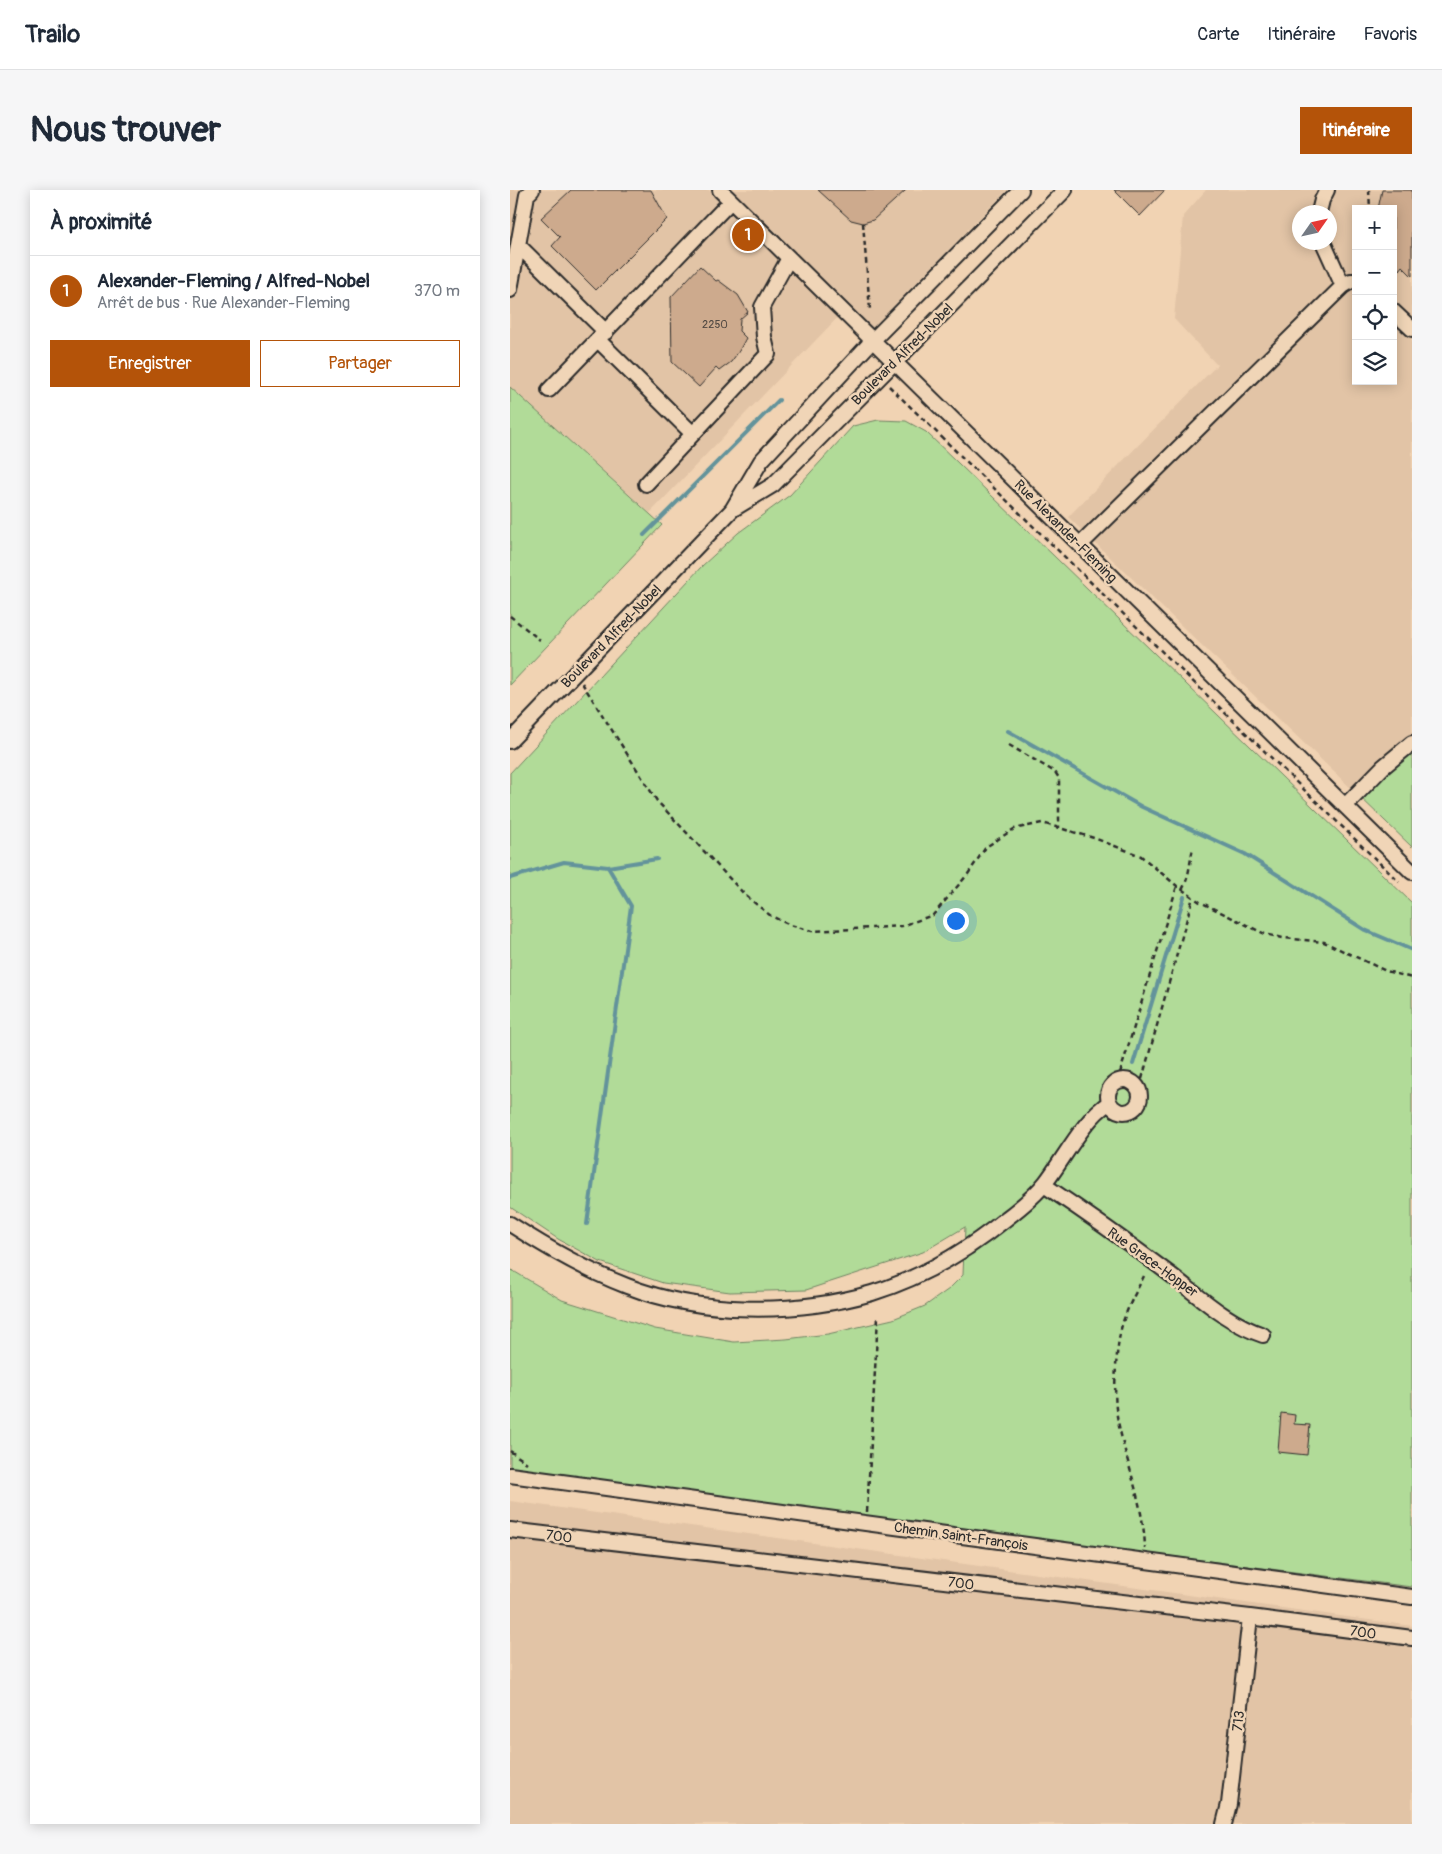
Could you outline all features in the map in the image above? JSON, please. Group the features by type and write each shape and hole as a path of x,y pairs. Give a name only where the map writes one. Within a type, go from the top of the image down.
{"street":[{"path":"510,290 528,195 532,190"},
{"name":"Rue Alexander-Fleming","path":"720,190 1412,872"},
{"name":"Boulevard Alfred-Nobel","path":"510,741 732,510 761,461 873,340 1021,190"},
{"name":"Boulevard Alfred-Nobel","path":"732,510 773,485 1065,190"},
{"path":"1321,205 1327,190"},
{"path":"549,390 731,201"},
{"path":"518,245 693,434"},
{"path":"1080,545 1349,284 1330,261 1326,250"},
{"path":"646,484 768,354 764,337 762,307 789,258"},
{"path":"1397,314 1412,329"},
{"path":"1345,806 1383,767 1412,743"},
{"path":"510,1224 579,1265 628,1286 670,1298 710,1306 774,1308 826,1303 871,1293 898,1284 938,1264 975,1242 1007,1218 1044,1184 1094,1115 1109,1103"},
{"name":"Rue Grace-Hopper","path":"1044,1184 1168,1272 1228,1318 1247,1330 1263,1335"},
{"name":"Chemin Saint-François","path":"510,1475 1412,1597"},
{"name":"700","path":"510,1530 1250,1617 1412,1638"},
{"name":"713","path":"1224,1824 1229,1804 1250,1617"}],"path":[{"path":"1369,190 1370,205"},
{"path":"863,223 870,310"},
{"name":"Rue Alexander-Fleming","path":"885,382 1399,882"},
{"path":"510,616 540,640"},
{"path":"576,672 629,760 657,802 746,896 771,916 790,925 812,931 902,926 933,915 968,874 986,846 1014,829 1042,823 1094,838 1141,856 1193,898 1264,934 1324,942 1386,971 1412,978"},
{"path":"1009,745 1056,772 1059,778 1060,828"},
{"path":"1182,890 1188,880 1188,867 1193,849"},
{"path":"1120,1073 1177,886"},
{"path":"1142,1079 1193,898"},
{"path":"1144,1276 1122,1325 1118,1347 1116,1379 1117,1414 1141,1511 1144,1528 1145,1561"},
{"path":"867,1523 878,1317"}],"shaded area":[{"path":"510,190 709,190 839,316 650,513 510,387"},
{"path":"730,190 1004,190 1006,191 871,329"},
{"path":"1206,190 1412,190 1412,749 1357,794 1068,517 1217,365 1174,319 1183,216"},
{"path":"510,1501 1412,1626 1412,1824 510,1824"}],"green space":[{"path":"510,387 662,525 510,685"},
{"path":"878,420 906,421 926,432 1412,903 1412,1587 510,1472 510,1269 562,1300 655,1329 734,1342 828,1334 893,1319 925,1306 949,1289 963,1275 965,1227 923,1252 806,1290 730,1292 663,1283 600,1262 558,1239 510,1207 510,773 702,566 738,533 790,495 853,426"},
{"path":"1412,749 1412,847 1357,794"}],"building":[{"path":"571,190 651,190 667,219 596,290 552,246 560,237 541,218"},
{"path":"818,190 906,190 873,220 863,223 851,220"},
{"path":"1114,190 1165,190 1140,216"},
{"path":"1382,190 1412,190 1412,276 1402,266 1399,270 1397,267 1397,205 1379,205"},
{"path":"700,266 716,281 718,280 738,295 748,312 740,319 739,331 746,338 739,351 731,362 719,371 716,368 699,387 672,362 671,297"},
{"path":"1281,1413 1295,1415 1294,1424 1310,1425 1307,1455 1278,1452"}],"waterway":[{"path":"644,535 779,400"},
{"path":"1008,731 1142,807 1245,854 1365,930 1412,950"},
{"path":"510,878 564,862 608,867 657,859"},
{"path":"587,1224 631,906 608,867"},
{"path":"1133,1064 1184,897"}],"place":[{"name":"Alexander-Fleming / Alfred-Nobel","path":"748,235"}]}
